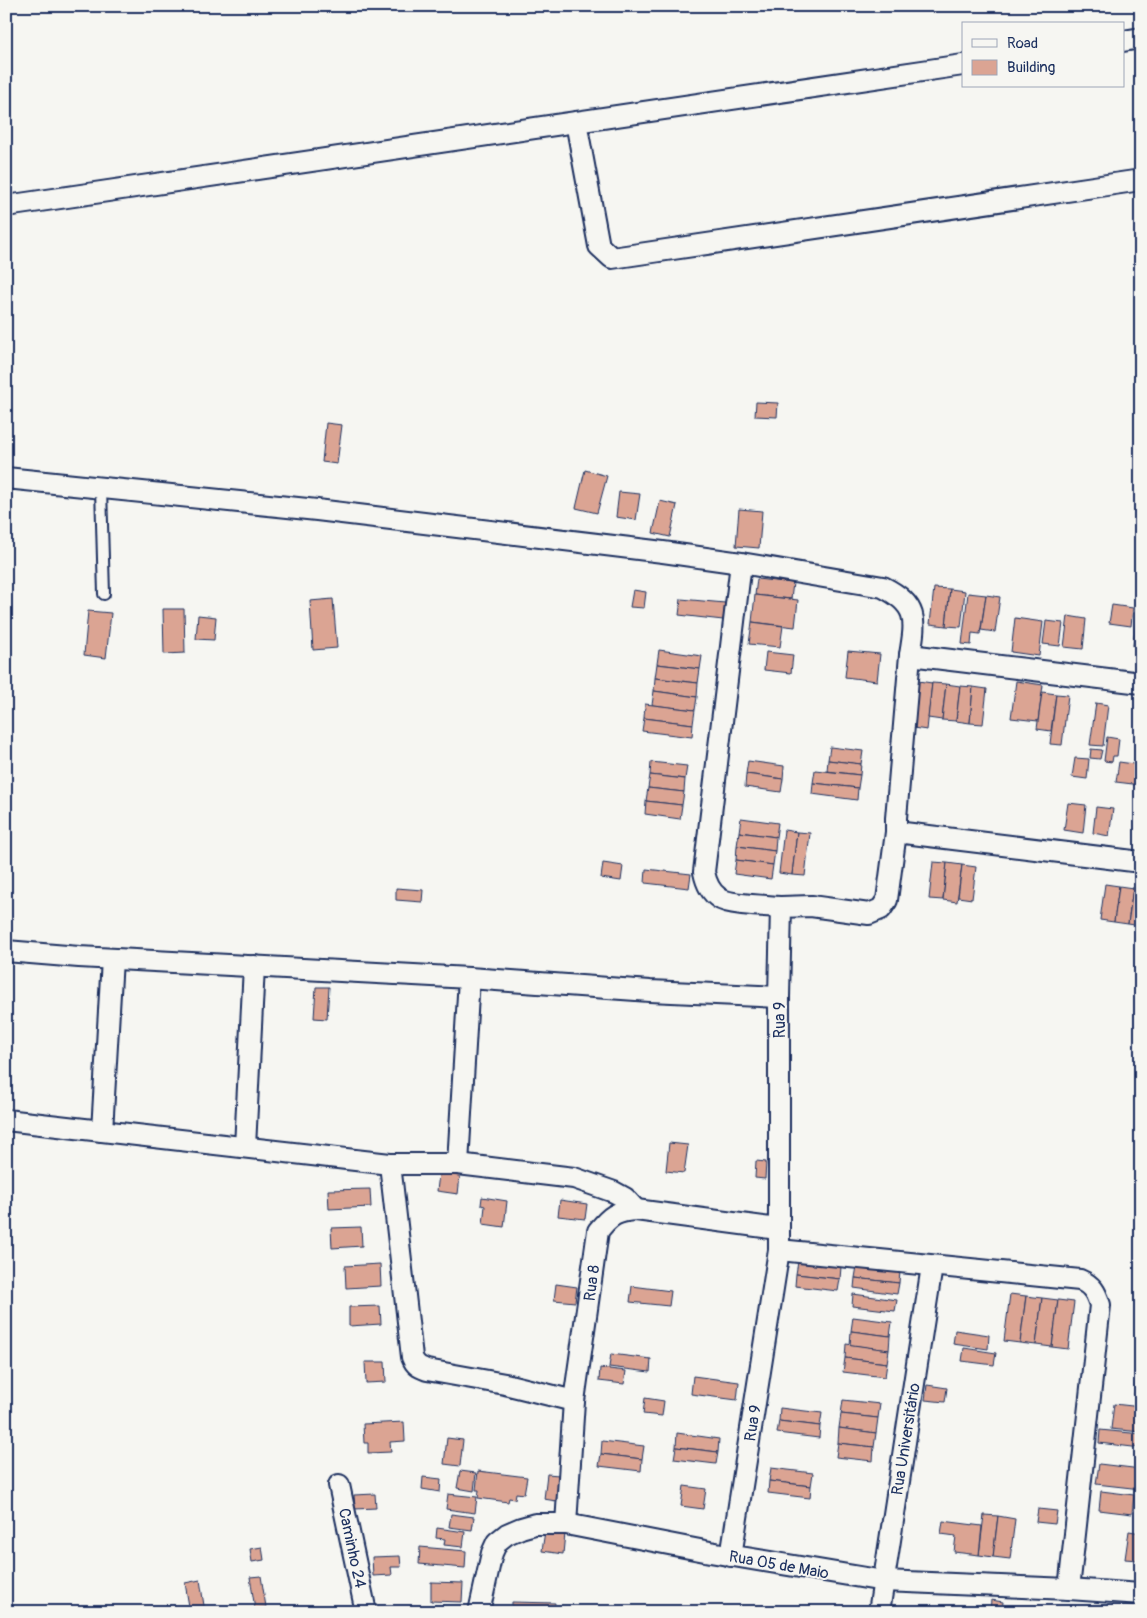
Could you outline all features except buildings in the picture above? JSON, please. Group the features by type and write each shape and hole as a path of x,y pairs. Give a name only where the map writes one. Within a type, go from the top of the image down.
{"street":[{"path":"1124,41 1141,38"},
{"path":"6,206 962,65"},
{"path":"576,122 599,246 612,258 1141,180"},
{"path":"6,478 317,510 653,551 741,563 883,587 895,593 911,609 914,631 910,655 896,832 887,900 881,909 869,914 811,906 750,905 720,900 711,891 706,882 704,872 741,563"},
{"path":"910,655 1141,683"},
{"path":"896,832 1141,862"},
{"name":"Rua 9","path":"731,1556 779,1250 781,907"},
{"path":"6,951 112,959 779,997"},
{"path":"102,1131 112,959"},
{"path":"245,1147 254,966"},
{"path":"458,1164 470,978"},
{"path":"6,1120 390,1164 458,1164 574,1178 614,1192 625,1198 636,1210"},
{"path":"390,1164 414,1363 427,1370 505,1384 574,1401"},
{"name":"Rua 8","path":"566,1524 574,1401 603,1188"},
{"path":"598,1231 614,1214 636,1210 778,1229"},
{"path":"779,1250 1080,1280 1088,1284 1097,1294 1100,1305 1069,1589"},
{"name":"Rua Universitário","path":"879,1612 932,1266"},
{"name":"Caminho 24","path":"339,1485 366,1612"},
{"name":"Rua 05 de Maio","path":"479,1612 492,1552 498,1542 507,1534 535,1524 566,1524 731,1556 884,1582 1069,1589 1141,1594"}],"lane":[{"path":"101,488 104,594"}]}
